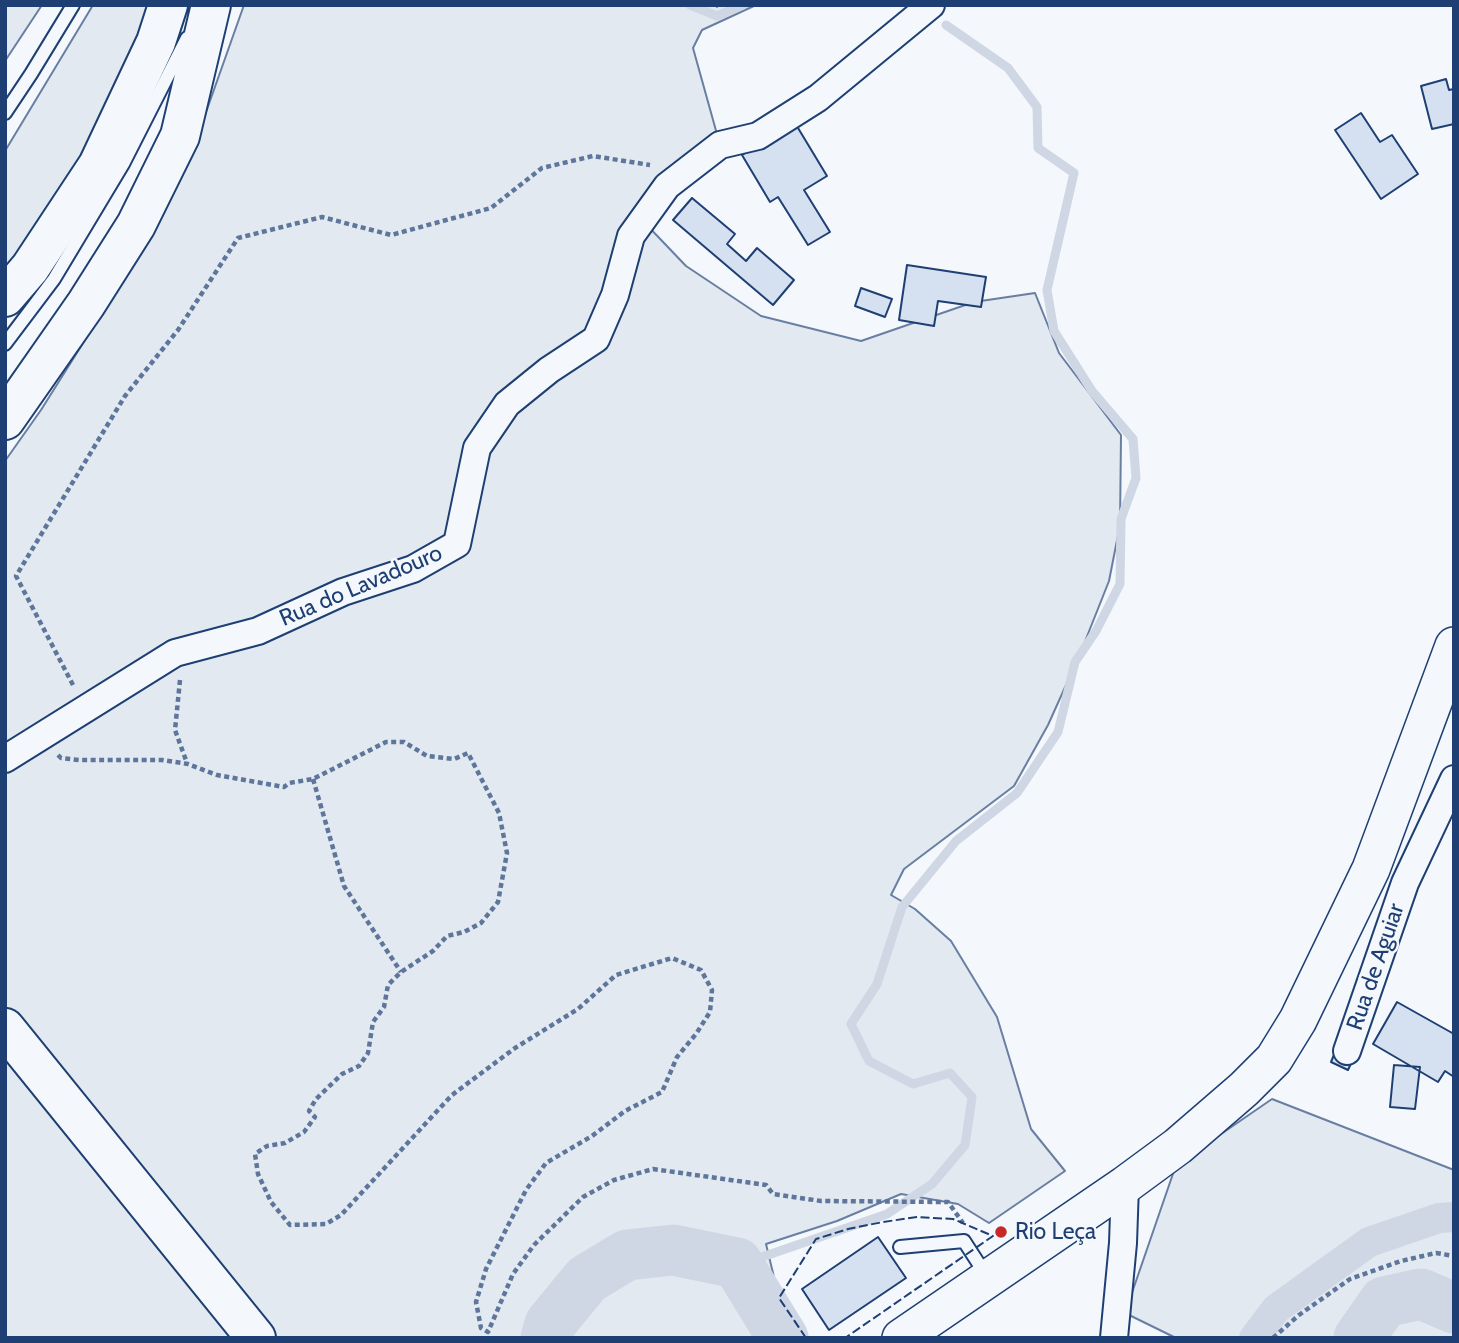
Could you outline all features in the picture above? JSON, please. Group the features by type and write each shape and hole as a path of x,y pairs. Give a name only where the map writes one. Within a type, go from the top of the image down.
{"highway":[{"path":"5,297 30,268 97,165 156,42 167,5"},
{"path":"5,420 86,304 136,225 153,192 180,136 211,5"},
{"path":"5,1028 256,1338"}],"main road":[{"path":"901,1338 1125,1185 1187,1138 1274,1059 1298,1020 1371,869 1454,646"}],"street":[{"name":"Rua do Lavadouro","path":"5,759 175,653 258,631 343,592 413,569 457,544 477,448 507,404 549,370 596,339 615,295 631,236 667,186 720,145 758,136 818,98 931,5"},
{"name":"Rua de Aguiar","path":"1347,1051 1405,883 1454,779"},
{"name":"Rua de Aguiar","path":"1371,869 1405,883"},
{"path":"1114,1338 1123,1243 1125,1185"}],"lane":[{"path":"5,113 73,5"},
{"path":"5,344 54,279 123,164 204,5"},
{"path":"900,1247 964,1241 988,1278"}],"path":[{"path":"85,709 16,576 125,396 178,330 238,238 322,217 391,234 491,208 542,168 593,156 686,171"},
{"path":"166,658 180,674 175,730 188,764"},
{"path":"38,738 61,758 162,760 188,764 217,775 284,787 289,783 313,779 386,742 404,742 427,756 454,760 468,753 499,813 507,853 498,902 481,923 464,932 447,936 433,951 401,972 388,985 384,1007 373,1022 368,1053 359,1066 342,1074 316,1099 309,1111 315,1117 304,1132 285,1143 267,1146 255,1154 258,1174 271,1202 290,1225 326,1224 341,1215 452,1095 515,1048 578,1009 616,975 672,958 701,970 712,990 710,1012 677,1058 662,1093 625,1111 592,1136 546,1163 526,1190 486,1269 476,1302 481,1328 488,1335 513,1274 534,1245 583,1197 614,1181 653,1169 766,1185 773,1194 821,1201 948,1202 963,1224"},
{"path":"313,779 344,886 401,972"},
{"path":"1273,1338 1299,1315 1350,1279 1401,1261 1436,1253 1454,1256"}],"shaded area":[{"path":"5,5 42,5 5,61"},
{"path":"93,5 153,5 118,92 62,190 5,269 5,151"},
{"path":"244,5 756,5 702,30 693,48 720,145 643,221 686,266 761,316 861,341 974,302 1035,293 1059,353 1121,435 1120,525 1109,581 1048,725 1014,786 904,869 891,895 915,909 951,941 997,1017 1031,1129 1065,1171 989,1223 958,1204 901,1194 837,1221 766,1244 779,1298 806,1338 5,1338 5,461 41,410 124,278 194,146"},
{"path":"1272,1099 1454,1170 1454,1338 1176,1338 1125,1313 1176,1165"}],"building":[{"path":"1446,79 1449,90 1454,89 1454,124 1432,129 1421,86"},
{"path":"1361,113 1380,142 1392,135 1418,174 1381,199 1335,130"},
{"path":"795,123 827,176 804,190 830,232 808,245 778,197 770,202 742,155"},
{"path":"692,198 735,234 727,244 746,261 757,248 794,280 773,305 673,220"},
{"path":"907,265 986,277 981,307 938,301 934,326 899,320"},
{"path":"861,288 892,299 885,317 855,306"},
{"path":"1397,1002 1454,1034 1454,1077 1445,1071 1438,1082 1373,1044"},
{"path":"1340,1040 1358,1048 1348,1070 1331,1062"},
{"path":"1394,1065 1420,1067 1415,1109 1390,1107"},
{"path":"878,1237 906,1278 829,1330 802,1289"}],"waterway":[{"path":"690,5 717,16 743,5"},
{"path":"737,1263 887,1214 932,1184 965,1145 972,1097 950,1073 913,1084 869,1061 851,1024 877,984 902,907 956,841 1017,793 1058,732 1075,662 1096,631 1120,584 1121,519 1136,478 1133,439 1092,391 1054,331 1047,290 1074,173 1038,148 1037,107 1008,68 946,25"},
{"path":"1254,1338 1276,1309 1369,1242 1439,1218 1454,1217"},
{"name":"Rio Leça","path":"546,1338 550,1324 587,1279 627,1255 673,1250 737,1263 783,1338"},
{"name":"Rio Leça","path":"1359,1338 1384,1302 1421,1294 1454,1308"}],"fence":[{"path":"806,1338 779,1298 816,1239 848,1229 917,1217 953,1219 993,1236 845,1338"}],"place":[{"name":"Rio Leça","path":"1001,1232"}]}
